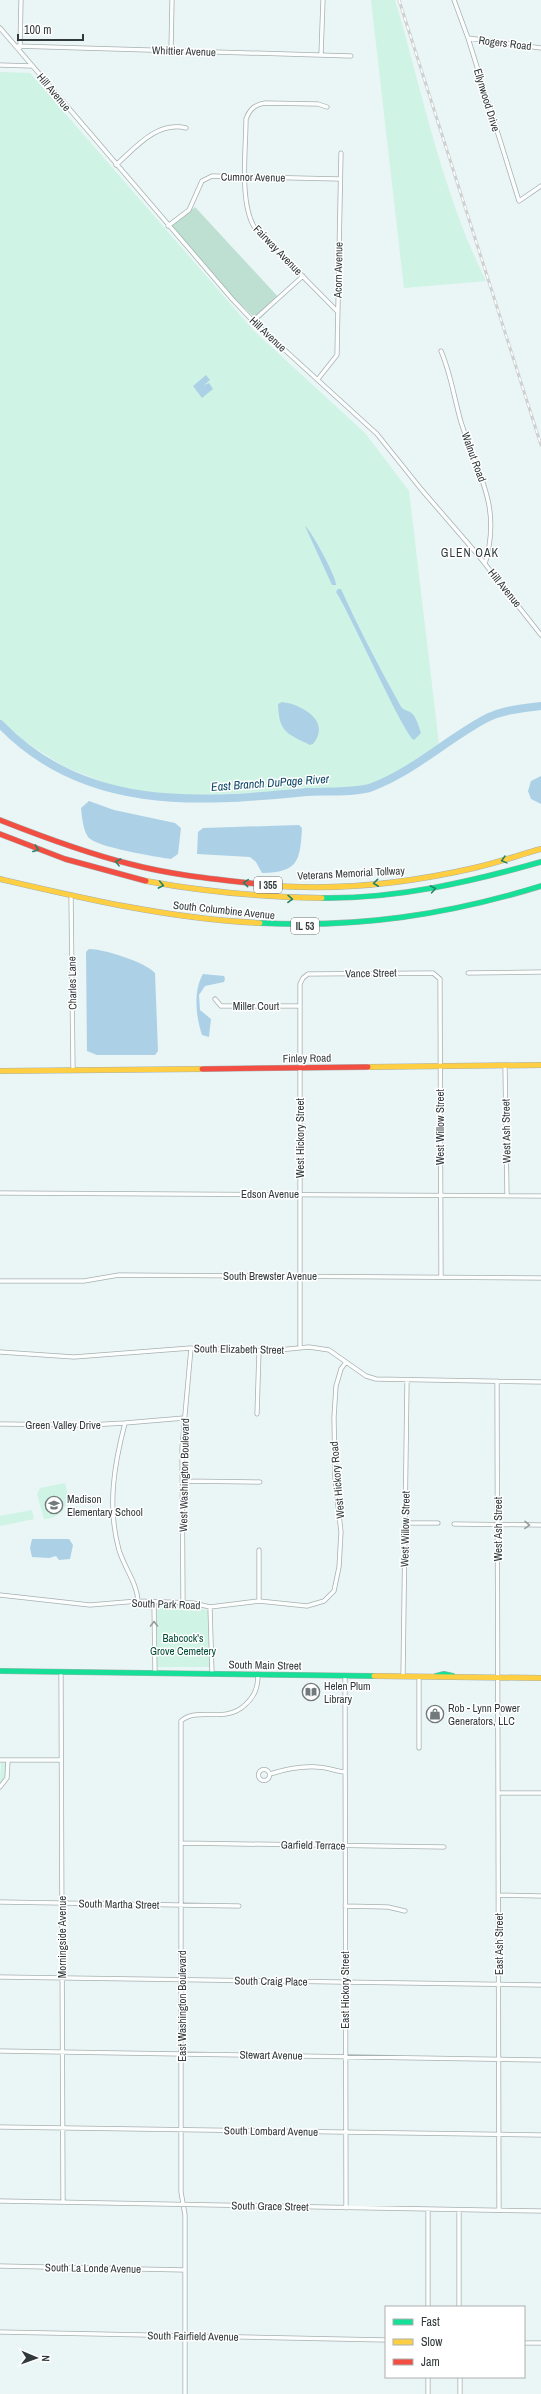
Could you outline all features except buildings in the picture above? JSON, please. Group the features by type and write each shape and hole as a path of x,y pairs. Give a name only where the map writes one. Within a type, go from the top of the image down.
{"main road":[{"name":"Veterans Memorial Tollway","path":"0,820 66,846 141,868 208,880 273,886 334,886 414,879 471,869 541,849"},
{"name":"Veterans Memorial Tollway","path":"0,834 61,858 139,880 208,893 271,898 367,898 414,892 475,880 541,862"},
{"name":"South Columbine Avenue","path":"0,879 131,909 205,920 251,925 327,926 448,911 541,886"},
{"name":"Finley Road","path":"0,1071 541,1065"},
{"name":"South Main Street","path":"0,1671 403,1676 444,1678 454,1676 541,1678"}],"street":[{"path":"18,46 21,0"},
{"path":"171,50 172,0"},
{"path":"321,55 323,0"},
{"name":"Ellynwood Drive","path":"454,0 468,38 519,201 541,186"},
{"path":"0,28 18,46"},
{"name":"Rogers Road","path":"468,38 541,48"},
{"name":"Whittier Avenue","path":"18,46 351,56"},
{"name":"Hill Avenue","path":"18,46 20,52 168,226 253,321 377,434 421,489 485,564 541,635"},
{"path":"0,65 32,66"},
{"name":"Fairway Avenue","path":"327,107 318,104 265,103 258,104 250,110 246,120 246,209 251,221 337,311"},
{"path":"116,165 158,130 169,126 186,128"},
{"name":"Acorn Avenue","path":"318,379 337,355 341,153"},
{"name":"Cumnor Avenue","path":"168,226 189,210 202,181 215,176 340,179"},
{"path":"253,321 303,276"},
{"name":"Walnut Road","path":"441,351 448,367 462,423 483,478 490,510 492,542 485,564"},
{"name":"Charles Lane","path":"71,895 73,1070"},
{"path":"468,973 541,972"},
{"name":"Vance Street","path":"303,978 312,974 432,973 439,976"},
{"name":"West Willow Street","path":"439,976 441,985 439,1066 441,1277"},
{"name":"West Hickory Street","path":"300,1346 300,984 303,978"},
{"name":"Miller Court","path":"215,999 221,1006 300,1006"},
{"name":"West Ash Street","path":"505,1066 507,1196"},
{"name":"Edson Avenue","path":"0,1193 541,1196"},
{"name":"South Brewster Avenue","path":"0,1281 84,1281 119,1275 541,1278"},
{"name":"South Elizabeth Street","path":"0,1352 74,1357 191,1348 259,1351 288,1350 300,1346 328,1350 366,1376 376,1379 407,1381 541,1382"},
{"name":"West Washington Boulevard","path":"183,1602 182,1481 184,1418 191,1348"},
{"path":"257,1414 259,1351"},
{"name":"West Hickory Road","path":"329,1598 336,1584 341,1538 334,1459 336,1386 341,1369 346,1362"},
{"name":"West Willow Street","path":"403,1676 407,1381"},
{"name":"West Ash Street","path":"497,1381 498,1678"},
{"name":"Green Valley Drive","path":"0,1424 89,1425 184,1418"},
{"path":"125,1423 114,1476 114,1520 119,1549 137,1590 138,1601"},
{"path":"182,1481 260,1482"},
{"path":"405,1523 438,1523"},
{"path":"454,1524 541,1525"},
{"path":"259,1550 259,1601"},
{"name":"South Park Road","path":"0,1595 74,1604 104,1604 138,1601 154,1603 183,1602 210,1607 259,1601 312,1606 329,1598"},
{"path":"154,1603 155,1673"},
{"path":"210,1607 212,1674"},
{"name":"Morningside Avenue","path":"61,1672 63,2202"},
{"name":"East Washington Boulevard","path":"185,2394 185,2270 183,2205 181,2192 181,1721 192,1716 226,1716 238,1711 252,1697 258,1684 258,1674"},
{"name":"East Hickory Street","path":"345,1676 346,2208"},
{"path":"419,1677 419,1748"},
{"name":"East Ash Street","path":"498,1678 499,2210"},
{"path":"0,1760 61,1760"},
{"path":"0,1787 7,1778 8,1760"},
{"path":"270,1774 298,1767 319,1767 328,1770 345,1772"},
{"path":"498,1793 541,1794"},
{"name":"Garfield Terrace","path":"181,1843 444,1847"},
{"path":"499,1895 541,1896"},
{"name":"South Martha Street","path":"0,1902 239,1906"},
{"path":"345,1906 388,1907 405,1911"},
{"name":"South Craig Place","path":"0,1977 541,1985"},
{"name":"Stewart Avenue","path":"0,2051 541,2060"},
{"name":"South Lombard Avenue","path":"0,2127 541,2135"},
{"name":"South Grace Street","path":"0,2200 183,2205 541,2211"},
{"path":"428,2209 428,2306"},
{"path":"459,2210 459,2306"},
{"name":"South La Londe Avenue","path":"0,2266 185,2270"},
{"name":"South Fairfield Avenue","path":"0,2332 385,2340"},
{"path":"525,2343 541,2343"},
{"path":"428,2378 428,2394"},
{"path":"460,2378 460,2394"}],"green space":[{"path":"371,0 395,0 445,178 457,213 486,281 404,288"},
{"path":"0,72 30,73 254,331 365,433 409,491 439,744 405,769 366,786 311,789 301,787 286,792 165,796 118,788 65,767 22,740 0,719"},
{"path":"195,207 280,299 258,321 226,290 171,226"},
{"path":"65,1483 67,1490 67,1502 65,1507 57,1515 44,1519 37,1494 40,1488"},
{"path":"32,1510 34,1519 0,1526 0,1516"},
{"name":"Babcock's Grove Cemetery","path":"179,1605 208,1611 210,1667 157,1667 157,1610 159,1606"},
{"path":"1,1762 6,1764 6,1775 0,1785"}],"water":[{"path":"206,375 210,380 204,385 209,383 213,389 202,398 193,386"},
{"path":"305,526 312,535 333,573 336,585 332,585"},
{"path":"338,589 341,589 369,648 400,705 403,709 410,712 416,718 421,733 414,740 400,718 336,592"},
{"path":"282,702 298,706 312,715 317,721 319,728 318,736 313,744 310,745 295,737 282,726 278,704"},
{"path":"541,776 541,804 531,799 528,791 531,781"},
{"path":"89,801 114,810 175,823 181,828 178,854 171,859 164,858 114,848 93,841 88,837 82,819 81,808"},
{"path":"299,825 302,828 298,857 295,863 283,870 262,873 256,862 250,857 197,854 198,832 203,828"},
{"path":"89,949 104,951 124,957 143,965 155,973 158,1051 155,1055 97,1055 87,1051 86,952"},
{"path":"203,974 224,976 225,979 224,982 205,986 199,995 200,1010 211,1019 209,1037 202,1035 196,1004 198,988"},
{"path":"32,1539 69,1539 73,1545 70,1559 59,1560 56,1556 49,1558 32,1557 30,1548"}],"waterway":[{"name":"East Branch DuPage River","path":"0,724 32,752 67,773 104,787 143,795 183,798 223,798 366,789 402,773 471,727 491,716 498,713 541,706"}],"railway":[{"path":"399,0 541,445"}],"traffic: fast":[{"path":"322,898 378,896 433,888 541,862"},
{"path":"260,923 332,923 402,917 471,905 541,886"},
{"path":"0,1671 374,1676"},
{"path":"436,1676 444,1674 453,1676"}],"traffic: slow":[{"path":"257,884 338,887 393,882 447,874 474,868 541,849"},
{"path":"0,879 97,901 161,913 227,921 260,923"},
{"path":"146,881 234,893 322,898"},
{"path":"368,1067 541,1065"},
{"path":"0,1071 202,1069"},
{"path":"374,1676 541,1678"}],"traffic: jam":[{"path":"0,820 97,855 146,868 177,874 257,884"},
{"path":"0,834 65,859 146,881"},
{"path":"202,1069 368,1067"}],"place":[{"name":"Madison Elementary School","path":"54,1505"},
{"name":"Helen Plum Library","path":"311,1692"},
{"name":"Rob - Lynn Power Generators, LLC","path":"435,1714"}],"district":[{"name":"GLEN OAK","path":"470,553"}]}
